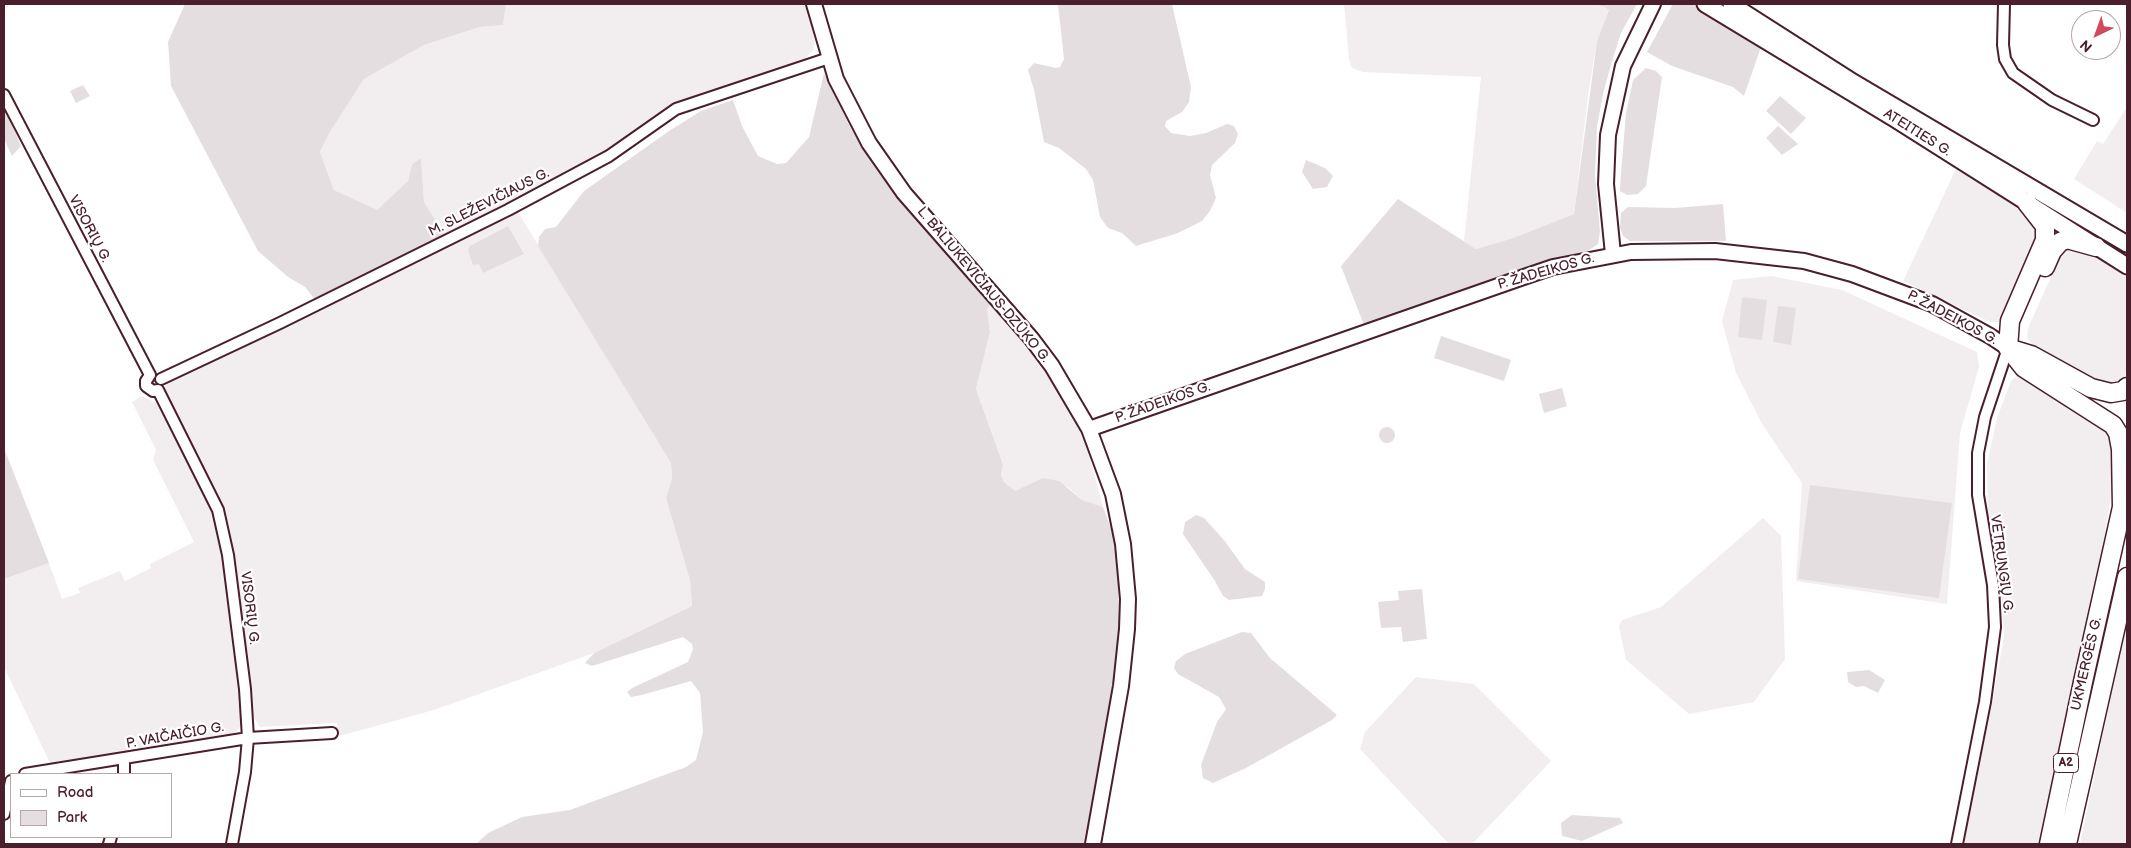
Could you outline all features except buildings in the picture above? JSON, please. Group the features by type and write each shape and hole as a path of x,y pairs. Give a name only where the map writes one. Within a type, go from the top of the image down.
{"highway":[{"path":"2027,203 2045,226 2045,240 2010,321 2008,348 2024,368 2113,425 2118,433 2121,449 2122,508"},
{"path":"2008,348 2027,312 2052,250 2060,242 2067,239 2096,247"},
{"path":"2008,348 2031,355 2091,388 2111,393 2123,391 2127,387"},
{"name":"UKMERGĖS G.","path":"2050,844 2083,682 2127,483"},
{"name":"UKMERGĖS G.","path":"2067,844 2127,577"}],"main road":[{"name":"ATEITIES G.","path":"1705,4 1894,119 2127,266"},
{"name":"ATEITIES G.","path":"1730,4 1853,82 2127,244"}],"street":[{"name":"L. BALIUKEVIČIAUS-DZŪKO G.","path":"814,4 829,58 850,111 885,167 904,192 1031,338 1067,388 1089,429 1118,512 1128,599 1125,656 1093,844"},
{"path":"1612,254 1606,184 1608,135 1623,66 1653,4"},
{"path":"2004,4 2003,45 2005,59 2013,74 2052,100 2093,120"},
{"name":"M. SLEŽEVIČIAUS G.","path":"162,379 280,324 508,210 609,156 676,109 829,58"},
{"name":"VISORIŲ G.","path":"4,95 150,375"},
{"name":"P. ŽADEIKOS G.","path":"1089,429 1496,286 1553,268 1612,254 1700,250 1743,253 1804,261 1852,274 1932,304 2008,348"},
{"name":"VĖTRUNGIŲ G.","path":"1957,844 1985,702 1996,627 1993,585 1978,494 1978,453 1985,417 2008,348"},
{"path":"150,375 158,375 162,379 162,385 158,390 153,391 146,386 146,381 150,375"},
{"name":"VISORIŲ G.","path":"158,390 212,495 222,524 238,626 248,738 232,844"},
{"name":"P. VAIČAIČIO G.","path":"31,773 248,738 332,733"},
{"path":"124,758 124,773"},
{"path":"4,814 10,786"}],"shaded area":[{"path":"506,4 807,4 815,42 813,50 804,60 681,100 607,151 446,237 424,202 421,158 412,164 408,181 377,211 334,190 320,152 330,132 364,79 424,45 480,27 503,25"},
{"path":"1344,4 1593,4 1607,7 1609,10 1597,41 1588,96 1574,214 1513,238 1476,249 1464,241 1481,77 1363,72 1352,68 1349,59"},
{"path":"2127,107 2127,213 2074,179 2097,141 2103,144"},
{"path":"1956,169 2033,217 2041,228 2003,319 1998,322 1990,322 1903,281"},
{"path":"518,212 671,463 672,478 666,498 690,579 692,606 594,653 434,710 336,737 337,723 260,727 254,718 225,511 165,390 166,385 171,380"},
{"path":"2076,247 2085,250 2127,276 2127,368 2123,382 2101,384 2036,349 2027,338 2028,328 2059,259 2069,249"},
{"path":"1771,276 1842,290 1977,352 1979,367 1960,433 1947,604 1796,581 1802,483 1762,424 1736,373 1722,321 1733,280"},
{"path":"991,304 1033,353 1066,402 1086,444 1103,507 1082,500 1068,487 1043,479 1015,491 1004,482 1001,475 1003,463 976,389 990,332 987,309"},
{"path":"2018,374 2108,428 2117,458 2096,590 2044,844 1964,844 2004,636 1999,568 1988,514 1987,464 1997,418 2011,381"},
{"path":"142,396 156,403 213,511 224,563 235,637 241,726 232,736 51,765 4,667 4,579 49,563 62,599 80,593 78,588 120,571 125,581 151,568 150,564 194,542 153,460 156,450 132,402"},
{"path":"1763,518 1781,536 1785,659 1754,702 1689,714 1626,660 1619,626 1622,620 1661,607"},
{"path":"2127,618 2127,844 2080,844"},
{"path":"1416,677 1474,684 1551,761 1474,842 1468,844 1449,844 1360,749 1365,732"}],"green space":[{"path":"185,4 506,4 503,25 480,27 424,45 364,79 330,132 320,152 334,190 377,210 408,181 412,164 421,158 424,202 446,237 316,301 305,287 288,277 258,251 171,86 168,42"},
{"path":"1058,4 1172,4 1191,87 1189,102 1182,112 1166,121 1165,126 1171,133 1190,136 1206,133 1227,124 1234,126 1238,134 1235,143 1212,165 1210,175 1216,198 1210,211 1202,221 1178,233 1136,246 1122,233 1108,228 1100,217 1093,180 1086,169 1059,148 1044,142 1034,90 1028,70 1034,63 1056,68 1060,67 1064,59"},
{"path":"1593,4 1637,4 1621,33 1604,90 1597,126 1595,175 1600,232 1598,244 1588,251 1541,264 1364,325 1341,266 1398,199 1476,249 1513,238 1574,214 1597,41 1609,10"},
{"path":"1673,4 1692,4 1761,47 1744,96 1733,87 1672,66 1647,52"},
{"path":"1646,68 1656,71 1662,77 1646,186 1638,194 1627,195 1620,191 1626,113 1633,80"},
{"path":"824,73 850,127 876,169 894,193 991,304 987,309 990,332 976,389 1003,464 1001,475 1004,482 1015,491 1043,478 1059,481 1082,500 1103,507 1113,534 1118,576 1119,628 1114,678 1085,844 476,844 488,833 522,817 570,810 686,767 696,760 703,732 700,693 691,681 631,697 627,692 688,662 693,649 692,644 683,637 592,666 585,663 594,653 692,606 690,580 666,498 672,478 671,463 538,246 539,237 545,229 556,227 584,191 669,131 701,111 733,100 742,126 758,156 777,164 786,163 809,137"},
{"path":"83,85 90,96 76,103 70,91"},
{"path":"1780,96 1806,118 1791,134 1766,111"},
{"path":"4,106 21,146 12,156 4,139"},
{"path":"1778,126 1798,144 1782,155 1766,138"},
{"path":"1306,160 1325,168 1333,176 1327,187 1313,189 1302,172"},
{"path":"1723,204 1726,241 1630,241 1623,236 1620,227 1621,213 1628,207 1675,208"},
{"path":"508,226 524,254 483,273 479,264 473,265 468,250 470,246"},
{"path":"1742,297 1767,300 1762,340 1738,337"},
{"path":"1778,306 1796,308 1791,345 1773,342"},
{"path":"1441,336 1511,360 1504,381 1434,358"},
{"path":"1562,388 1567,406 1544,413 1539,394"},
{"path":"1387,427 1393,429 1395,435 1393,441 1387,443 1381,441 1379,435 1381,429"},
{"path":"4,448 49,563 4,579"},
{"path":"1810,485 1952,503 1939,598 1798,579"},
{"path":"1196,515 1204,518 1224,540 1245,569 1265,582 1262,596 1229,600 1223,596 1183,534 1185,522"},
{"path":"1422,589 1427,639 1403,642 1401,627 1381,628 1378,602 1399,600 1398,591"},
{"path":"1242,632 1251,633 1270,658 1337,715 1332,720 1246,768 1213,783 1203,778 1201,765 1217,722 1226,709 1219,697 1178,674 1174,668 1176,661 1185,654"},
{"path":"1869,670 1885,680 1878,693 1864,686 1856,687 1848,682 1847,672"},
{"path":"1572,815 1620,818 1623,823 1582,841 1562,836 1561,823"}]}
